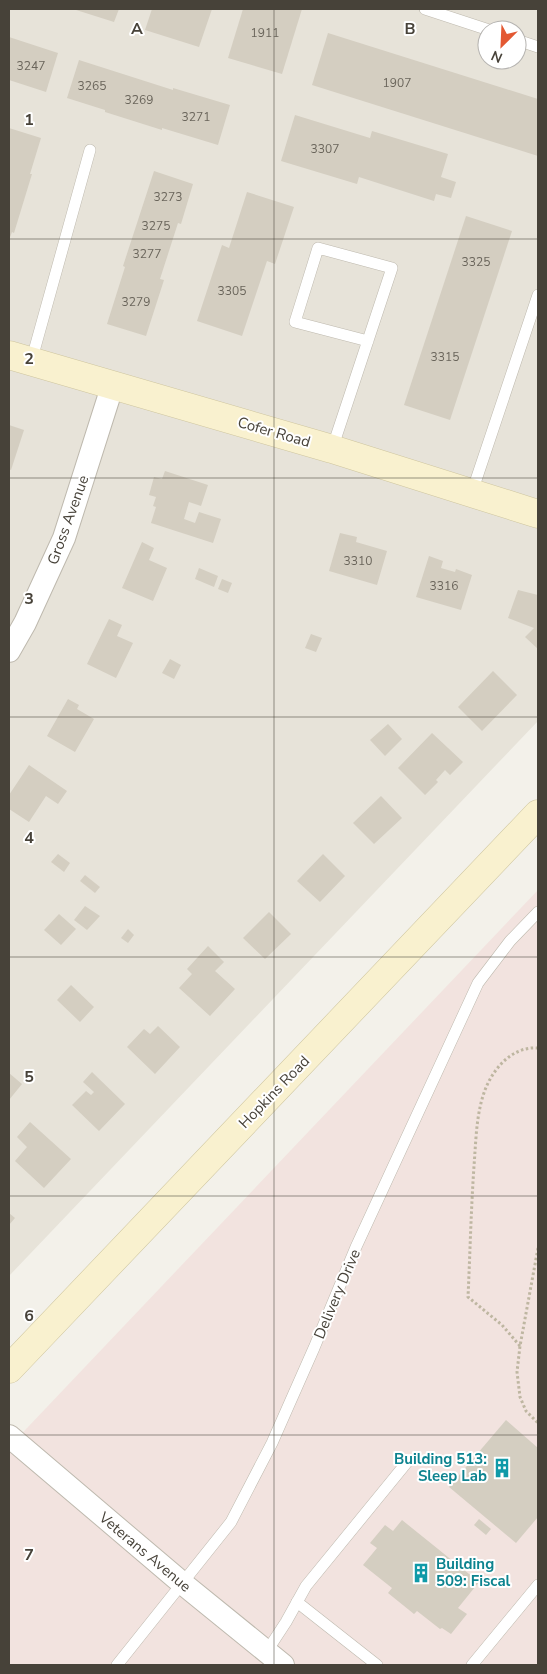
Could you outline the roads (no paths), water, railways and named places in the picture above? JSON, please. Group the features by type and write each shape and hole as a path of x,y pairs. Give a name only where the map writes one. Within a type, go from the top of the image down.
{"main road":[{"name":"Cofer Road","path":"20,358 332,448 538,514"},
{"name":"Hopkins Road","path":"9,1369 538,814"}],"street":[{"name":"Gross Avenue","path":"9,651 25,623 64,538 113,384"},
{"name":"Veterans Avenue","path":"9,1436 182,1583 283,1665"}],"lane":[{"path":"425,9 477,26"},
{"path":"20,358 90,150"},
{"path":"332,448 368,341 392,268 318,248 296,322 368,341"},
{"path":"472,492 538,295"},
{"name":"Delivery Drive","path":"117,1665 231,1522 272,1444 356,1247 478,983 510,941 538,912"},
{"path":"266,1650 286,1622 306,1586 408,1461"},
{"path":"472,1665 538,1585"},
{"path":"297,1602 377,1665"}],"place":[{"name":"Building 513: Sleep Lab","path":"502,1468"},
{"name":"Building 509: Fiscal","path":"421,1573"}]}
